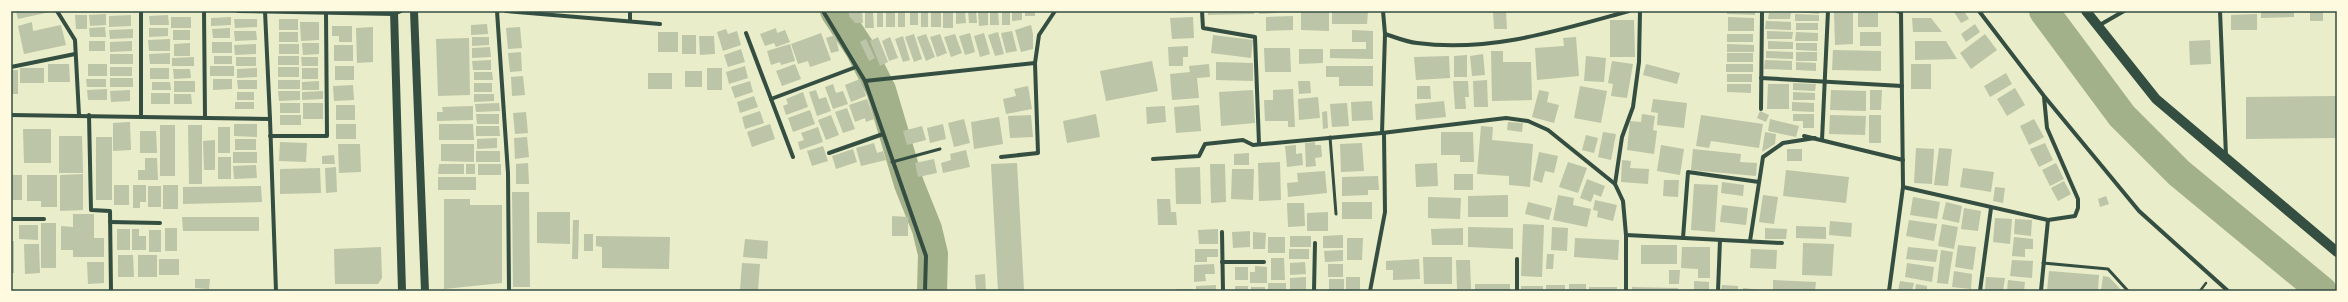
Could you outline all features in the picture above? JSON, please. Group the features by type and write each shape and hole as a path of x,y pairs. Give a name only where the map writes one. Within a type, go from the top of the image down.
{"main road":[{"path":"414,11 425,291"},
{"path":"2086,11 2156,99 2337,252"},
{"path":"396,12 402,291"}],"street":[{"path":"57,11 75,40 79,115"},
{"path":"141,11 142,116"},
{"path":"204,11 205,118"},
{"path":"238,11 326,13 396,12"},
{"path":"266,11 276,291"},
{"path":"497,11 508,173 509,291"},
{"path":"506,11 565,13 660,24"},
{"path":"630,11 630,21"},
{"path":"823,11 865,81 926,256 924,291"},
{"path":"1001,157 1038,153 1035,63 1039,35 1055,11"},
{"path":"1202,11 1204,28 1255,37 1259,144"},
{"path":"1370,291 1385,212 1383,134 1385,34 1383,11"},
{"path":"1385,34 1415,43 1454,47 1526,39 1629,11"},
{"path":"1615,184 1622,137 1633,107 1639,62 1640,11"},
{"path":"1761,109 1762,11"},
{"path":"1822,140 1828,11"},
{"path":"1889,291 1903,187 1900,11"},
{"path":"1979,11 2044,96 2139,211 2228,291"},
{"path":"2098,26 2124,11"},
{"path":"2220,11 2226,158"},
{"path":"270,136 327,136 326,13"},
{"path":"746,33 793,157"},
{"path":"11,67 75,54"},
{"path":"865,81 1035,63"},
{"path":"771,99 856,67"},
{"path":"1761,78 1902,86"},
{"path":"1903,187 2048,220 2075,216 2078,208 2078,198 2047,128 2044,96"},
{"path":"11,115 89,115 270,119"},
{"path":"89,115 91,210 110,211 111,291"},
{"path":"1153,159 1199,156 1205,144 1243,140 1253,145 1330,137 1383,134 1506,118 1528,121 1548,130 1615,184 1623,201 1626,235 1626,291"},
{"path":"829,153 883,134"},
{"path":"1804,136 1903,160"},
{"path":"1750,241 1763,157 1783,143 1815,138"},
{"path":"1684,238 1688,172 1760,182"},
{"path":"1980,291 1991,208"},
{"path":"11,219 44,219"},
{"path":"2040,291 2048,220"},
{"path":"110,222 160,223"},
{"path":"1222,232 1222,291"},
{"path":"1626,235 1782,243"},
{"path":"1718,291 1720,240"},
{"path":"1314,291 1315,243"},
{"path":"1516,291 1517,259"},
{"path":"1222,262 1264,262"}],"lane":[{"path":"1330,137 1336,214"},
{"path":"892,162 940,149"},
{"path":"2043,263 2108,269 2128,291"}],"building":[{"path":"16,11 50,11 50,12 18,19"},
{"path":"849,11 862,11 863,23 855,23 849,16"},
{"path":"865,11 873,11 874,28 865,28"},
{"path":"877,11 883,11 883,27 877,27"},
{"path":"886,11 895,11 895,27 886,27"},
{"path":"898,11 905,11 905,27 898,27"},
{"path":"910,11 918,11 918,25 910,25"},
{"path":"921,11 928,11 928,27 921,27"},
{"path":"931,11 941,11 941,27 931,27"},
{"path":"943,11 953,11 953,28 943,28"},
{"path":"956,11 965,11 966,23 956,24"},
{"path":"968,11 976,11 977,23 969,23"},
{"path":"978,11 988,11 988,25 979,26"},
{"path":"990,11 998,11 999,25 990,25"},
{"path":"1002,11 1010,11 1010,25 1002,25"},
{"path":"1012,11 1022,11 1022,20 1012,21"},
{"path":"1025,11 1035,11 1035,16 1025,16"},
{"path":"1175,11 1198,11 1198,12 1175,13"},
{"path":"1208,11 1254,11 1254,14 1208,15"},
{"path":"1259,11 1276,11 1276,13 1259,14"},
{"path":"1301,11 1329,11 1329,31 1301,30"},
{"path":"1332,11 1368,11 1367,24 1332,24"},
{"path":"1493,11 1506,11 1507,29 1494,29"},
{"path":"1727,11 1755,11 1755,15 1727,14"},
{"path":"1819,11 1819,14 1796,12"},
{"path":"1834,11 1853,11 1853,44 1835,45"},
{"path":"1964,11 1969,19 1961,23 1954,12"},
{"path":"2261,11 2294,11 2294,17 2261,18"},
{"path":"2310,11 2323,11 2323,21 2310,21"},
{"path":"1858,12 1878,12 1878,27 1858,27"},
{"path":"1769,13 1791,13 1790,19 1768,19"},
{"path":"106,14 106,25 90,26 89,15"},
{"path":"1795,14 1819,15 1819,21 1795,21"},
{"path":"2257,14 2257,30 2231,30 2231,15"},
{"path":"75,15 87,15 87,29 76,29"},
{"path":"131,15 131,26 109,27 109,16"},
{"path":"168,15 169,25 150,25 149,16"},
{"path":"1293,16 1293,30 1266,31 1266,17"},
{"path":"171,17 191,17 191,28 171,28"},
{"path":"231,17 231,25 211,26 211,18"},
{"path":"1193,17 1194,38 1172,39 1170,18"},
{"path":"1728,17 1754,18 1754,31 1728,31"},
{"path":"1912,18 1931,18 1942,32 1913,32"},
{"path":"234,19 257,19 257,27 235,28"},
{"path":"279,19 298,19 298,30 279,30"},
{"path":"1610,20 1634,20 1635,57 1610,57"},
{"path":"1766,21 1791,22 1791,30 1765,29"},
{"path":"32,22 33,31 61,25 66,45 24,54 18,26"},
{"path":"300,22 319,22 319,40 301,41"},
{"path":"1796,23 1818,23 1818,30 1796,30"},
{"path":"487,24 488,34 471,35 471,25"},
{"path":"1975,24 1980,32 1966,42 1961,34"},
{"path":"1031,25 1033,34 1033,49 1021,52 1015,30"},
{"path":"332,26 352,26 352,42 339,42 339,36 332,36"},
{"path":"105,27 106,37 90,37 89,28"},
{"path":"373,27 373,62 357,63 356,28"},
{"path":"520,27 522,48 508,49 506,28"},
{"path":"149,28 168,28 168,36 149,37"},
{"path":"230,28 230,38 213,38 212,29"},
{"path":"776,28 777,33 785,30 790,42 776,47 774,43 765,46 760,34"},
{"path":"133,29 133,38 110,39 109,30"},
{"path":"726,29 728,34 737,31 741,45 723,51 717,32"},
{"path":"173,30 190,30 190,40 173,40"},
{"path":"1352,30 1373,31 1373,59 1330,58 1330,49 1366,49 1366,42 1352,42"},
{"path":"234,31 256,31 257,40 235,41"},
{"path":"1012,31 1017,51 1006,53 1001,33"},
{"path":"1767,31 1793,32 1792,39 1767,39"},
{"path":"279,32 298,32 298,42 279,42"},
{"path":"658,32 678,32 678,52 658,52"},
{"path":"998,32 1004,54 995,56 988,35"},
{"path":"1796,32 1818,33 1818,41 1795,41"},
{"path":"1860,32 1881,32 1881,46 1860,46"},
{"path":"821,33 831,60 810,67 808,61 798,64 791,44"},
{"path":"970,33 975,52 965,55 959,36"},
{"path":"984,33 990,54 980,57 974,36"},
{"path":"914,34 922,59 914,62 905,37"},
{"path":"926,34 935,57 926,61 917,37"},
{"path":"940,34 947,53 937,57 930,37"},
{"path":"955,34 962,53 951,57 944,37"},
{"path":"1727,34 1753,34 1753,42 1727,42"},
{"path":"1985,34 1997,50 1971,69 1960,53"},
{"path":"682,35 696,35 696,54 682,54"},
{"path":"835,35 839,51 831,53 826,38"},
{"path":"1213,35 1253,40 1251,58 1211,53"},
{"path":"699,36 714,36 715,54 700,55"},
{"path":"903,36 910,60 903,62 895,39"},
{"path":"472,37 489,37 489,45 472,46"},
{"path":"878,37 888,62 880,66 870,41"},
{"path":"890,37 898,58 889,61 882,41"},
{"path":"1576,37 1579,76 1537,80 1535,48 1564,46 1563,38"},
{"path":"469,38 470,95 438,96 436,39"},
{"path":"170,39 170,51 149,51 148,40"},
{"path":"866,39 875,58 869,61 860,42"},
{"path":"2210,40 2211,64 2190,65 2189,41"},
{"path":"89,41 105,41 105,51 89,51"},
{"path":"132,41 132,51 110,52 110,42"},
{"path":"1768,41 1793,42 1793,49 1768,49"},
{"path":"1915,41 1946,41 1957,59 1915,60"},
{"path":"212,42 232,42 232,53 212,53"},
{"path":"190,43 190,56 174,56 174,44"},
{"path":"302,43 319,43 319,54 303,55"},
{"path":"1796,43 1817,43 1817,51 1796,50"},
{"path":"256,44 256,54 235,55 234,45"},
{"path":"279,44 299,44 299,54 279,54"},
{"path":"790,44 795,61 781,65 780,62 771,65 767,51"},
{"path":"1727,44 1754,45 1754,52 1727,52"},
{"path":"334,45 353,45 353,61 334,61"},
{"path":"1188,46 1188,57 1183,57 1183,66 1169,66 1168,47"},
{"path":"490,47 491,57 472,58 472,48"},
{"path":"1264,48 1290,48 1291,72 1265,72"},
{"path":"741,49 745,62 728,67 724,55"},
{"path":"1299,49 1323,49 1323,63 1299,64"},
{"path":"1833,50 1881,51 1881,71 1832,70"},
{"path":"1491,51 1503,51 1503,62 1531,62 1532,100 1492,101"},
{"path":"1766,51 1793,52 1793,59 1766,58"},
{"path":"521,52 522,71 510,72 508,53"},
{"path":"1796,52 1817,52 1817,61 1796,61"},
{"path":"170,53 170,64 150,64 149,54"},
{"path":"1727,53 1753,53 1753,62 1727,62"},
{"path":"110,54 133,54 133,64 110,64"},
{"path":"1483,54 1485,75 1472,76 1470,56"},
{"path":"1467,55 1467,77 1454,77 1454,56"},
{"path":"214,56 232,56 232,64 214,64"},
{"path":"278,56 299,56 299,65 278,65"},
{"path":"1449,56 1450,78 1416,80 1414,57"},
{"path":"1586,56 1606,58 1604,82 1584,81"},
{"path":"194,57 194,66 172,66 172,58"},
{"path":"236,57 256,57 256,66 236,66"},
{"path":"301,57 318,57 318,66 302,66"},
{"path":"491,60 491,70 473,70 472,61"},
{"path":"1765,60 1792,61 1792,70 1764,69"},
{"path":"1152,61 1158,91 1106,101 1100,71"},
{"path":"1612,61 1633,64 1627,98 1611,96 1613,84 1608,83"},
{"path":"1216,62 1253,63 1253,81 1216,80"},
{"path":"1796,62 1816,63 1816,71 1796,70"},
{"path":"48,64 69,64 70,82 48,82"},
{"path":"88,64 107,64 107,76 88,76"},
{"path":"795,64 801,79 782,86 776,71"},
{"path":"1209,64 1210,77 1197,78 1199,98 1172,100 1170,74 1190,72 1189,66"},
{"path":"1646,64 1680,73 1677,84 1643,75"},
{"path":"1726,64 1753,64 1753,72 1726,72"},
{"path":"1911,64 1931,64 1931,89 1911,89"},
{"path":"210,66 234,66 234,76 210,76"},
{"path":"335,66 354,66 354,80 335,80"},
{"path":"745,66 748,78 729,84 726,72"},
{"path":"1326,66 1373,66 1373,86 1339,86 1339,77 1326,77"},
{"path":"110,67 132,67 132,76 110,76"},
{"path":"278,67 299,67 299,77 278,77"},
{"path":"20,68 44,68 44,83 20,83"},
{"path":"150,68 169,68 169,79 150,79"},
{"path":"257,68 257,77 237,78 237,69"},
{"path":"302,68 318,68 318,79 302,79"},
{"path":"707,68 722,68 722,90 707,90"},
{"path":"173,69 190,69 191,78 174,79"},
{"path":"11,70 18,70 18,94 11,94"},
{"path":"685,71 702,71 702,87 685,87"},
{"path":"474,72 492,72 493,80 474,80"},
{"path":"648,73 672,73 672,89 648,89"},
{"path":"2006,73 2012,84 1990,97 1984,86"},
{"path":"1727,74 1752,74 1752,82 1727,82"},
{"path":"523,76 525,95 512,96 511,77"},
{"path":"110,78 133,78 133,87 110,87"},
{"path":"86,79 106,79 106,87 87,87"},
{"path":"213,79 232,79 232,89 213,90"},
{"path":"860,79 866,96 851,102 845,85"},
{"path":"237,80 257,80 257,89 238,89"},
{"path":"278,80 300,80 300,89 278,89"},
{"path":"1487,80 1488,107 1474,107 1473,81"},
{"path":"174,81 195,81 195,92 174,92"},
{"path":"319,81 319,90 302,90 302,82"},
{"path":"750,81 753,92 735,98 731,87"},
{"path":"1298,81 1310,81 1311,93 1299,94"},
{"path":"1453,81 1468,81 1469,97 1465,97 1466,109 1455,109"},
{"path":"152,82 170,82 171,90 152,90"},
{"path":"474,83 492,83 492,92 474,92"},
{"path":"1793,83 1816,84 1815,91 1793,90"},
{"path":"833,84 836,93 843,91 848,104 833,109 825,87"},
{"path":"1727,84 1751,84 1751,93 1727,92"},
{"path":"1768,84 1789,84 1789,109 1767,109"},
{"path":"353,85 354,100 334,101 333,86"},
{"path":"1028,86 1032,109 1006,114 1003,99 1016,96 1014,89"},
{"path":"1417,86 1430,86 1431,99 1417,99"},
{"path":"1580,86 1607,91 1601,123 1574,118"},
{"path":"2015,88 2025,105 2007,116 1997,99"},
{"path":"107,89 107,100 88,100 87,90"},
{"path":"1293,89 1295,127 1288,127 1288,121 1265,121 1264,100 1273,100 1273,90"},
{"path":"130,90 130,101 111,102 110,91"},
{"path":"816,90 819,99 826,97 831,111 817,116 809,92"},
{"path":"1253,90 1255,123 1221,126 1219,92"},
{"path":"1539,90 1549,92 1547,102 1559,105 1554,123 1532,117"},
{"path":"1831,90 1866,91 1866,111 1830,110"},
{"path":"1870,90 1882,90 1881,110 1870,110"},
{"path":"278,91 300,91 300,100 279,101"},
{"path":"323,91 323,99 302,100 302,92"},
{"path":"237,92 254,92 254,100 237,100"},
{"path":"803,92 808,107 786,115 783,106 788,104 786,99"},
{"path":"1793,92 1815,93 1815,100 1793,100"},
{"path":"151,93 170,93 170,104 151,104"},
{"path":"174,94 191,94 192,104 174,104"},
{"path":"474,94 494,94 494,101 474,102"},
{"path":"754,96 758,107 740,113 737,102"},
{"path":"2337,96 2337,138 2246,139 2246,97"},
{"path":"1318,97 1320,118 1299,120 1298,99"},
{"path":"867,99 874,119 866,122 865,118 855,122 849,105"},
{"path":"1653,99 1687,103 1684,128 1657,125 1658,113 1651,112"},
{"path":"1372,101 1373,120 1352,121 1351,102"},
{"path":"1444,101 1446,117 1416,120 1415,104"},
{"path":"235,102 254,102 254,109 235,109"},
{"path":"1792,102 1814,103 1814,112 1792,111"},
{"path":"280,103 300,103 300,113 280,113"},
{"path":"303,103 323,103 323,119 303,119"},
{"path":"499,103 500,111 476,112 475,104"},
{"path":"1347,103 1349,126 1332,127 1330,104"},
{"path":"336,105 355,105 355,120 336,120"},
{"path":"1199,105 1201,131 1176,133 1174,107"},
{"path":"473,106 473,120 437,121 437,112 443,112 442,107"},
{"path":"1165,106 1166,122 1147,124 1146,107"},
{"path":"847,108 855,129 843,133 835,112"},
{"path":"810,110 815,124 793,132 788,118"},
{"path":"760,111 764,123 745,129 742,117"},
{"path":"1327,111 1328,128 1323,129 1322,112"},
{"path":"1760,111 1769,115 1766,122 1757,118"},
{"path":"526,112 528,133 515,134 513,113"},
{"path":"476,114 499,114 499,124 477,124"},
{"path":"1096,114 1100,137 1067,143 1063,121"},
{"path":"1642,114 1655,116 1653,130 1657,131 1654,154 1627,150 1630,121 1641,122"},
{"path":"1793,114 1814,114 1814,128 1803,128 1803,121 1793,121"},
{"path":"280,115 301,115 301,125 280,125"},
{"path":"831,115 839,135 826,140 818,120"},
{"path":"1031,115 1033,137 1010,138 1008,116"},
{"path":"1701,115 1763,124 1759,148 1711,141 1709,148 1696,146"},
{"path":"1830,115 1866,116 1865,135 1829,134"},
{"path":"1869,115 1881,115 1881,143 1869,143"},
{"path":"999,117 1003,144 974,149 971,122"},
{"path":"964,119 970,143 954,147 948,123"},
{"path":"1770,119 1799,126 1796,137 1768,131"},
{"path":"2034,119 2044,137 2029,145 2020,126"},
{"path":"130,122 131,150 113,151 113,123"},
{"path":"1508,122 1523,123 1522,132 1507,130"},
{"path":"234,124 257,124 257,137 234,136"},
{"path":"336,124 356,124 356,139 336,139"},
{"path":"439,124 473,124 474,140 439,140"},
{"path":"770,124 775,139 752,147 747,132"},
{"path":"943,124 946,139 930,143 927,128"},
{"path":"160,125 175,125 175,176 160,176"},
{"path":"188,125 202,125 202,184 189,184"},
{"path":"476,126 499,126 500,136 476,136"},
{"path":"922,126 926,140 907,145 903,131"},
{"path":"1481,126 1493,127 1492,140 1533,144 1530,187 1509,185 1509,176 1477,174"},
{"path":"218,127 230,127 230,153 218,153"},
{"path":"818,127 823,142 800,150 798,142 804,140 801,133"},
{"path":"23,129 51,129 51,163 24,163"},
{"path":"140,131 156,131 157,153 140,153"},
{"path":"1441,132 1473,132 1474,162 1460,162 1460,155 1441,155"},
{"path":"1603,132 1616,134 1611,160 1598,157"},
{"path":"1765,132 1776,134 1775,144 1762,152"},
{"path":"1586,135 1598,138 1594,153 1582,150"},
{"path":"59,136 82,136 83,173 59,173"},
{"path":"96,137 112,137 112,200 96,200"},
{"path":"527,137 529,157 515,159 514,138"},
{"path":"497,138 497,148 477,149 477,139"},
{"path":"235,139 256,139 256,150 235,150"},
{"path":"215,140 215,170 204,170 203,141"},
{"path":"280,142 307,143 306,162 279,161"},
{"path":"1315,142 1315,145 1321,145 1322,157 1315,158 1316,166 1306,167 1305,143"},
{"path":"874,143 877,153 883,151 886,160 861,166 856,148"},
{"path":"1362,143 1364,171 1341,172 1340,144"},
{"path":"2045,143 2053,160 2039,167 2030,149"},
{"path":"338,144 360,144 361,172 339,173"},
{"path":"441,144 474,144 474,162 441,161"},
{"path":"1296,145 1296,154 1302,153 1303,165 1287,167 1285,146"},
{"path":"1661,145 1684,149 1680,175 1657,171"},
{"path":"823,146 828,161 812,166 807,151"},
{"path":"1916,148 1934,149 1932,184 1914,183"},
{"path":"1939,148 1952,149 1948,186 1934,185"},
{"path":"853,149 857,162 836,169 832,156"},
{"path":"1693,149 1741,154 1740,162 1757,163 1756,176 1691,170"},
{"path":"1787,149 1802,149 1802,161 1787,161"},
{"path":"966,150 970,167 943,173 941,163 951,160 950,154"},
{"path":"476,151 500,151 500,162 476,162"},
{"path":"233,152 257,152 257,163 233,163"},
{"path":"1539,152 1558,156 1554,173 1545,171 1542,183 1533,180"},
{"path":"1249,153 1249,165 1234,165 1234,154"},
{"path":"334,155 335,164 322,164 322,156"},
{"path":"218,157 231,157 231,179 218,179"},
{"path":"145,158 157,158 158,180 138,180 138,170 145,170"},
{"path":"934,159 937,173 918,177 915,163"},
{"path":"1622,160 1631,161 1630,168 1649,169 1648,184 1621,182"},
{"path":"1280,162 1281,200 1259,201 1258,163"},
{"path":"1568,162 1587,168 1578,193 1559,187"},
{"path":"528,163 529,184 516,184 516,164"},
{"path":"1017,163 1024,290 998,291 991,164"},
{"path":"1437,163 1438,186 1416,187 1415,164"},
{"path":"2056,163 2064,179 2050,186 2042,170"},
{"path":"439,164 464,164 464,174 438,174"},
{"path":"466,164 475,164 475,174 466,174"},
{"path":"478,164 501,164 501,175 478,175"},
{"path":"1210,164 1225,164 1226,202 1211,203"},
{"path":"256,165 257,178 234,179 233,166"},
{"path":"336,167 337,192 326,193 325,168"},
{"path":"1200,167 1201,204 1176,204 1175,168"},
{"path":"320,168 321,193 280,194 280,169"},
{"path":"1963,168 1994,172 1991,192 1960,187"},
{"path":"1232,169 1254,169 1253,200 1231,199"},
{"path":"1786,170 1849,177 1846,203 1783,196"},
{"path":"1325,171 1327,193 1288,197 1287,183 1298,182 1297,173"},
{"path":"83,174 83,210 60,211 60,175"},
{"path":"1454,174 1473,174 1473,190 1454,190"},
{"path":"11,175 22,175 22,200 11,200"},
{"path":"27,175 57,175 57,207 41,207 41,201 27,201"},
{"path":"1378,176 1379,190 1368,190 1368,195 1342,196 1342,177"},
{"path":"438,177 476,177 476,190 438,190"},
{"path":"1587,179 1605,186 1601,197 1594,194 1591,202 1580,198"},
{"path":"1664,180 1679,180 1678,197 1663,196"},
{"path":"2064,181 2071,194 2058,201 2051,188"},
{"path":"1722,182 1744,185 1743,196 1721,193"},
{"path":"1694,184 1718,185 1715,232 1691,230"},
{"path":"114,185 129,185 129,205 114,205"},
{"path":"133,185 146,185 146,202 140,202 140,208 133,208"},
{"path":"163,185 178,185 178,209 163,209"},
{"path":"148,186 161,186 161,207 148,207"},
{"path":"261,186 262,202 183,204 183,187"},
{"path":"1995,187 2005,188 2003,203 1993,201"},
{"path":"512,192 529,192 530,287 513,287"},
{"path":"1508,195 1508,217 1468,217 1468,196"},
{"path":"1558,195 1574,198 1573,205 1591,209 1587,227 1553,220"},
{"path":"1763,195 1778,197 1774,224 1759,222"},
{"path":"2106,196 2109,204 2100,207 2098,199"},
{"path":"1428,197 1461,198 1460,219 1428,218"},
{"path":"1913,197 1940,202 1937,219 1910,215"},
{"path":"444,199 470,199 470,205 502,205 502,283 444,289"},
{"path":"1157,199 1170,199 1171,212 1176,212 1177,225 1158,225"},
{"path":"1595,200 1617,205 1613,221 1597,217 1598,211 1593,210"},
{"path":"1342,202 1372,202 1372,219 1342,219"},
{"path":"1528,202 1552,208 1549,220 1525,214"},
{"path":"1946,202 1962,206 1959,223 1942,219"},
{"path":"1287,203 1304,203 1305,226 1288,227"},
{"path":"1722,205 1748,208 1746,225 1720,222"},
{"path":"1964,208 1981,211 1978,231 1961,229"},
{"path":"537,212 570,212 570,244 537,243"},
{"path":"1328,212 1328,231 1307,231 1307,213"},
{"path":"73,214 94,214 94,238 104,238 104,257 73,257 73,250 61,250 61,226 73,227"},
{"path":"892,216 908,217 908,236 892,236"},
{"path":"182,217 259,217 259,231 183,231"},
{"path":"1995,218 2012,219 2010,244 1993,242"},
{"path":"2015,219 2032,220 2031,236 2014,234"},
{"path":"573,220 579,220 578,259 572,259"},
{"path":"1909,220 1937,224 1934,241 1906,236"},
{"path":"1830,221 1852,223 1851,237 1829,235"},
{"path":"41,223 56,223 56,268 41,268"},
{"path":"1523,224 1544,225 1542,277 1521,276"},
{"path":"1942,224 1958,227 1954,249 1938,246"},
{"path":"19,225 38,225 38,240 19,239"},
{"path":"1796,226 1826,227 1826,239 1796,238"},
{"path":"1468,227 1513,228 1513,249 1468,247"},
{"path":"1552,227 1568,228 1567,251 1551,250"},
{"path":"165,228 177,228 177,251 165,251"},
{"path":"1463,228 1463,245 1432,245 1431,229"},
{"path":"1765,228 1787,229 1786,239 1765,239"},
{"path":"117,229 130,229 130,250 117,250"},
{"path":"132,229 139,229 139,236 146,236 146,250 132,250"},
{"path":"1218,229 1218,244 1199,244 1198,230"},
{"path":"149,230 161,230 161,252 149,252"},
{"path":"1250,231 1250,247 1233,248 1232,232"},
{"path":"1253,232 1266,233 1265,249 1253,249"},
{"path":"584,234 593,234 593,251 584,251"},
{"path":"1343,235 1343,248 1323,248 1323,236"},
{"path":"596,236 670,237 669,269 602,268 602,247 596,246"},
{"path":"1290,236 1311,236 1311,247 1290,247"},
{"path":"1268,237 1285,237 1285,253 1268,253"},
{"path":"2014,237 2033,239 2033,249 2025,249 2025,257 2012,256"},
{"path":"1347,238 1363,238 1362,260 1347,260"},
{"path":"1575,238 1619,240 1618,260 1574,257"},
{"path":"745,239 768,241 767,259 743,257"},
{"path":"11,241 14,241 14,273 11,273"},
{"path":"1803,243 1834,244 1832,276 1802,275"},
{"path":"24,244 39,244 40,273 25,274"},
{"path":"1641,245 1677,245 1677,264 1641,264"},
{"path":"1958,245 1976,247 1973,270 1955,267"},
{"path":"381,247 382,278 378,284 335,284 334,249"},
{"path":"1682,247 1710,247 1710,278 1698,278 1698,269 1681,268"},
{"path":"1908,247 1938,250 1936,262 1906,259"},
{"path":"1195,249 1218,249 1218,257 1207,257 1207,262 1195,262"},
{"path":"1289,249 1309,249 1309,259 1289,259"},
{"path":"1751,249 1777,250 1776,269 1750,268"},
{"path":"1343,250 1343,261 1325,262 1324,251"},
{"path":"1941,250 1953,252 1948,284 1937,283"},
{"path":"1547,254 1554,254 1553,269 1546,269"},
{"path":"118,255 133,255 134,277 118,277"},
{"path":"138,255 157,255 157,277 138,277"},
{"path":"1423,257 1452,257 1452,284 1424,284"},
{"path":"1271,258 1284,258 1285,280 1271,280"},
{"path":"159,259 179,259 179,275 159,275"},
{"path":"1419,259 1420,279 1393,280 1393,270 1386,270 1386,261"},
{"path":"1456,260 1470,260 1471,289 1457,289"},
{"path":"2012,260 2033,261 2032,278 2010,276"},
{"path":"87,262 104,262 104,283 88,284"},
{"path":"1305,262 1306,274 1290,275 1290,263"},
{"path":"742,263 760,264 758,291 740,290"},
{"path":"1907,263 1934,267 1932,282 1905,277"},
{"path":"1214,264 1215,274 1205,274 1206,281 1194,282 1194,265"},
{"path":"1328,264 1343,264 1343,277 1328,277"},
{"path":"1255,266 1267,267 1267,283 1250,283 1250,272 1255,272"},
{"path":"1235,267 1248,267 1248,280 1235,280"},
{"path":"1669,270 1680,270 1679,284 1669,284"},
{"path":"1954,271 1972,274 1971,289 1952,287"},
{"path":"2049,271 2099,275 2098,291 2047,291"},
{"path":"985,274 986,291 976,291 975,275"},
{"path":"2103,276 2109,277 2122,291 2101,291"},
{"path":"1306,277 1306,290 1290,290 1290,278"},
{"path":"1346,277 1360,277 1360,291 1346,291"},
{"path":"1986,277 2005,278 2003,291 1985,290"},
{"path":"195,279 210,279 209,289 195,288"},
{"path":"1329,279 1344,279 1344,291 1329,291"},
{"path":"1773,280 1816,282 1815,291 1773,291"},
{"path":"2008,280 2025,282 2024,291 2007,291"},
{"path":"1694,281 1709,282 1709,291 1694,291"},
{"path":"1900,281 1914,283 1912,291 1898,291"},
{"path":"1268,283 1286,283 1286,291 1268,291"},
{"path":"1475,284 1510,284 1510,291 1475,291"},
{"path":"1569,284 1586,284 1586,291 1569,291"},
{"path":"1916,284 1927,286 1927,291 1915,291"},
{"path":"1216,285 1216,291 1196,291 1196,286"},
{"path":"1546,285 1565,285 1565,291 1546,291"},
{"path":"1722,285 1738,286 1738,291 1721,291"},
{"path":"1235,286 1248,286 1248,291 1235,291"},
{"path":"1521,286 1543,286 1543,291 1521,291"},
{"path":"1251,287 1265,287 1265,291 1251,291"},
{"path":"1589,287 1617,287 1617,291 1589,291"},
{"path":"1632,287 1678,288 1678,291 1632,291"},
{"path":"1743,288 1761,290 1761,291 1743,291"},
{"path":"1175,289 1193,289 1193,291 1175,291"}],"waterway":[{"path":"835,11 860,49 881,90 909,184 927,229 933,254 932,291"},
{"path":"2044,11 2122,116 2179,173 2322,291"}]}
